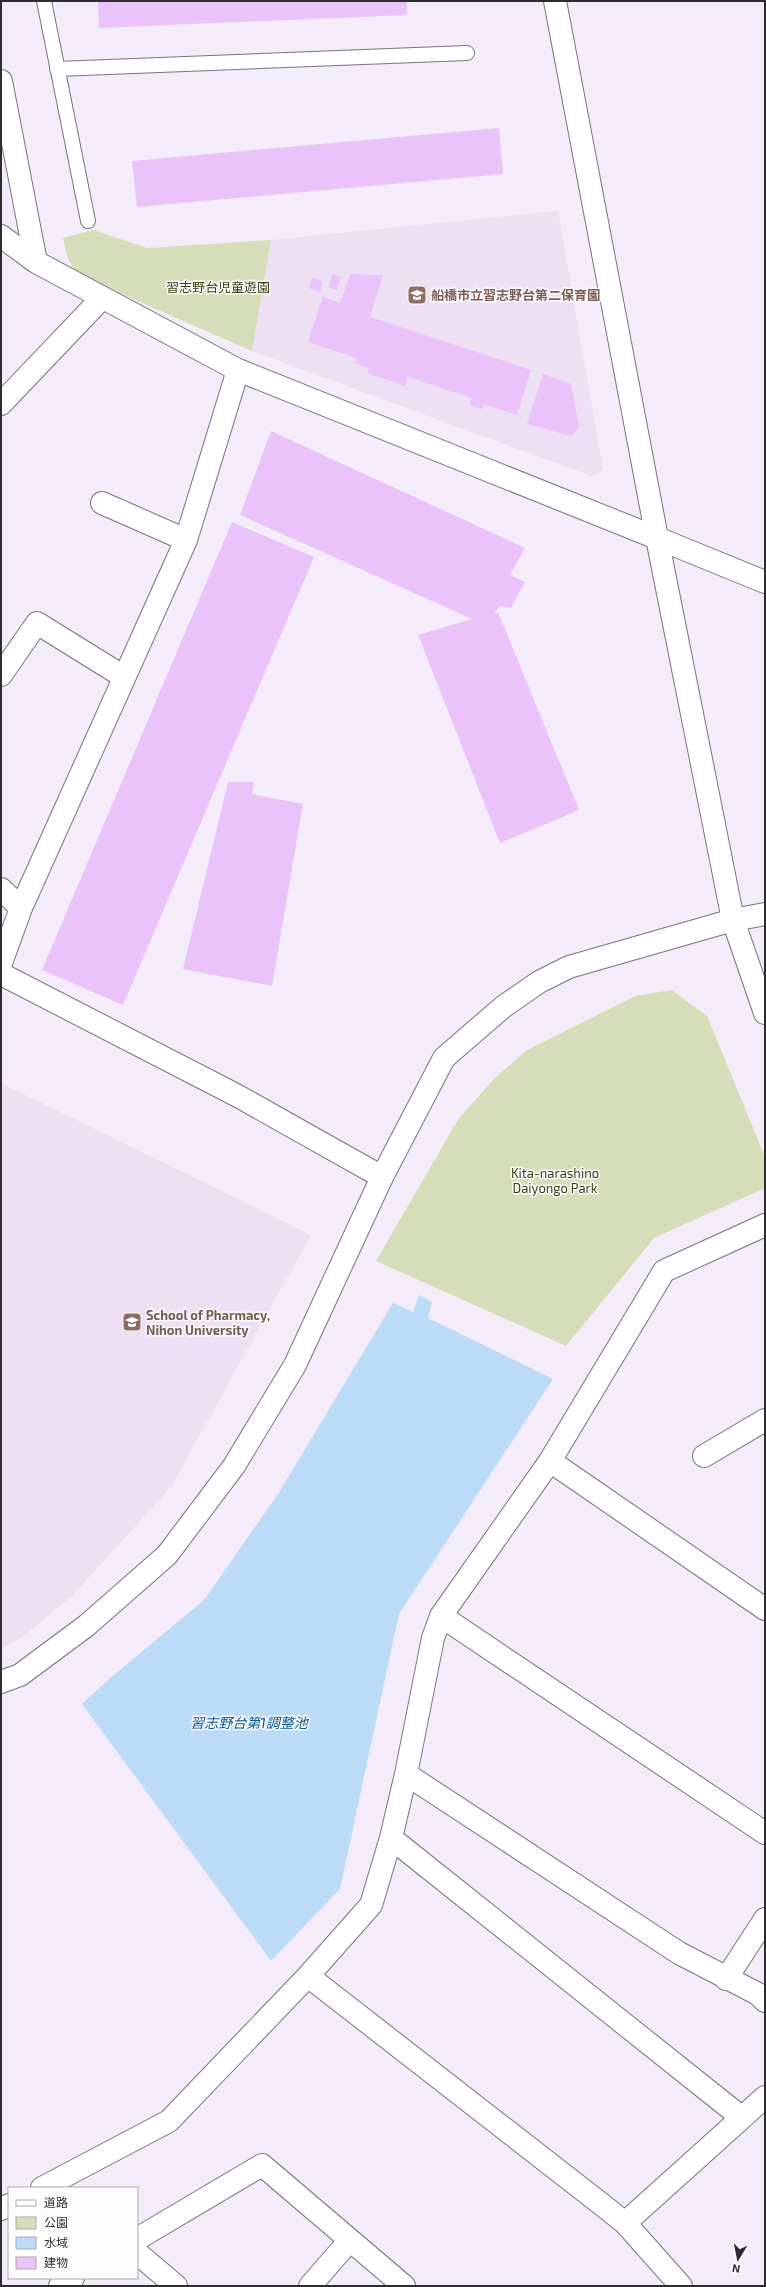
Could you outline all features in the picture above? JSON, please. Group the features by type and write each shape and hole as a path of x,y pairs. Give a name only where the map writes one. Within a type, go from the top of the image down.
{"street":[{"path":"555,1 657,538 733,920 765,1013"},
{"path":"1,81 36,262"},
{"path":"1,236 36,262 238,370 765,582"},
{"path":"1,404 102,298"},
{"path":"1,964 21,908 186,540 238,370"},
{"path":"102,503 186,540"},
{"path":"1,675 37,623 124,678"},
{"path":"1,889 21,908"},
{"path":"1,1682 20,1675 86,1626 167,1555 234,1466 295,1365 382,1177 444,1058 503,1007 539,982 569,967 733,920 765,914"},
{"path":"1,974 236,1095 382,1177"},
{"path":"44,2187 169,2121 308,1976 371,1905 406,1774 433,1638 441,1616 550,1461 664,1271 765,1225"},
{"path":"704,1456 765,1420"},
{"path":"550,1461 765,1609"},
{"path":"441,1616 765,1833"},
{"path":"406,1774 679,1953 726,1979 758,1994 765,2002"},
{"path":"390,1838 741,2117"},
{"path":"726,1979 765,1919"},
{"path":"308,1976 625,2223 681,2286"},
{"path":"625,2223 765,2096"},
{"path":"138,2238 262,2165 404,2286"},
{"path":"310,2286 350,2240"},
{"path":"138,2254 176,2286"},
{"path":"60,2286 71,2279"}],"lane":[{"path":"44,1 88,221"},
{"path":"58,69 466,53"}],"shaded area":[{"name":"船橋市立習志野台第二保育園","path":"558,211 603,470 591,476 252,351 271,240"},
{"name":"School of Pharmacy, Nihon University","path":"1,1083 311,1235 171,1487 72,1596 26,1634 1,1650"}],"green space":[{"name":"習志野台児童遊園","path":"93,230 147,248 271,240 252,351 131,298 74,270 67,256 63,238"},
{"name":"Kita-narashino Daiyongo Park","path":"672,990 707,1016 765,1157 765,1188 654,1238 566,1346 376,1261 459,1118 495,1078 527,1050 635,996"}],"water":[{"name":"習志野台第1調整池","path":"419,1295 432,1302 428,1318 553,1379 399,1614 340,1889 271,1961 82,1704 108,1680 204,1600 278,1494 393,1303 413,1312"}],"building":[{"path":"98,1 407,1 407,15 99,28"},
{"path":"499,128 503,174 137,207 132,161"},
{"path":"332,274 341,277 337,290 329,287"},
{"path":"350,274 383,275 370,317 531,370 517,415 484,404 482,409 469,405 472,398 408,377 405,386 367,373 369,368 355,363 357,358 308,342 323,297 340,303"},
{"path":"312,278 323,281 320,292 309,288"},
{"path":"543,374 571,384 579,427 571,436 527,424"},
{"path":"271,431 525,548 510,575 525,582 511,608 500,606 494,613 498,612 579,810 500,843 418,635 472,619 240,515"},
{"path":"232,522 314,557 123,1005 42,970"},
{"path":"228,782 254,782 252,794 303,804 272,986 183,969"}],"place":[{"name":"船橋市立習志野台第二保育園","path":"417,295"},
{"name":"School of Pharmacy, Nihon University","path":"132,1322"}]}
